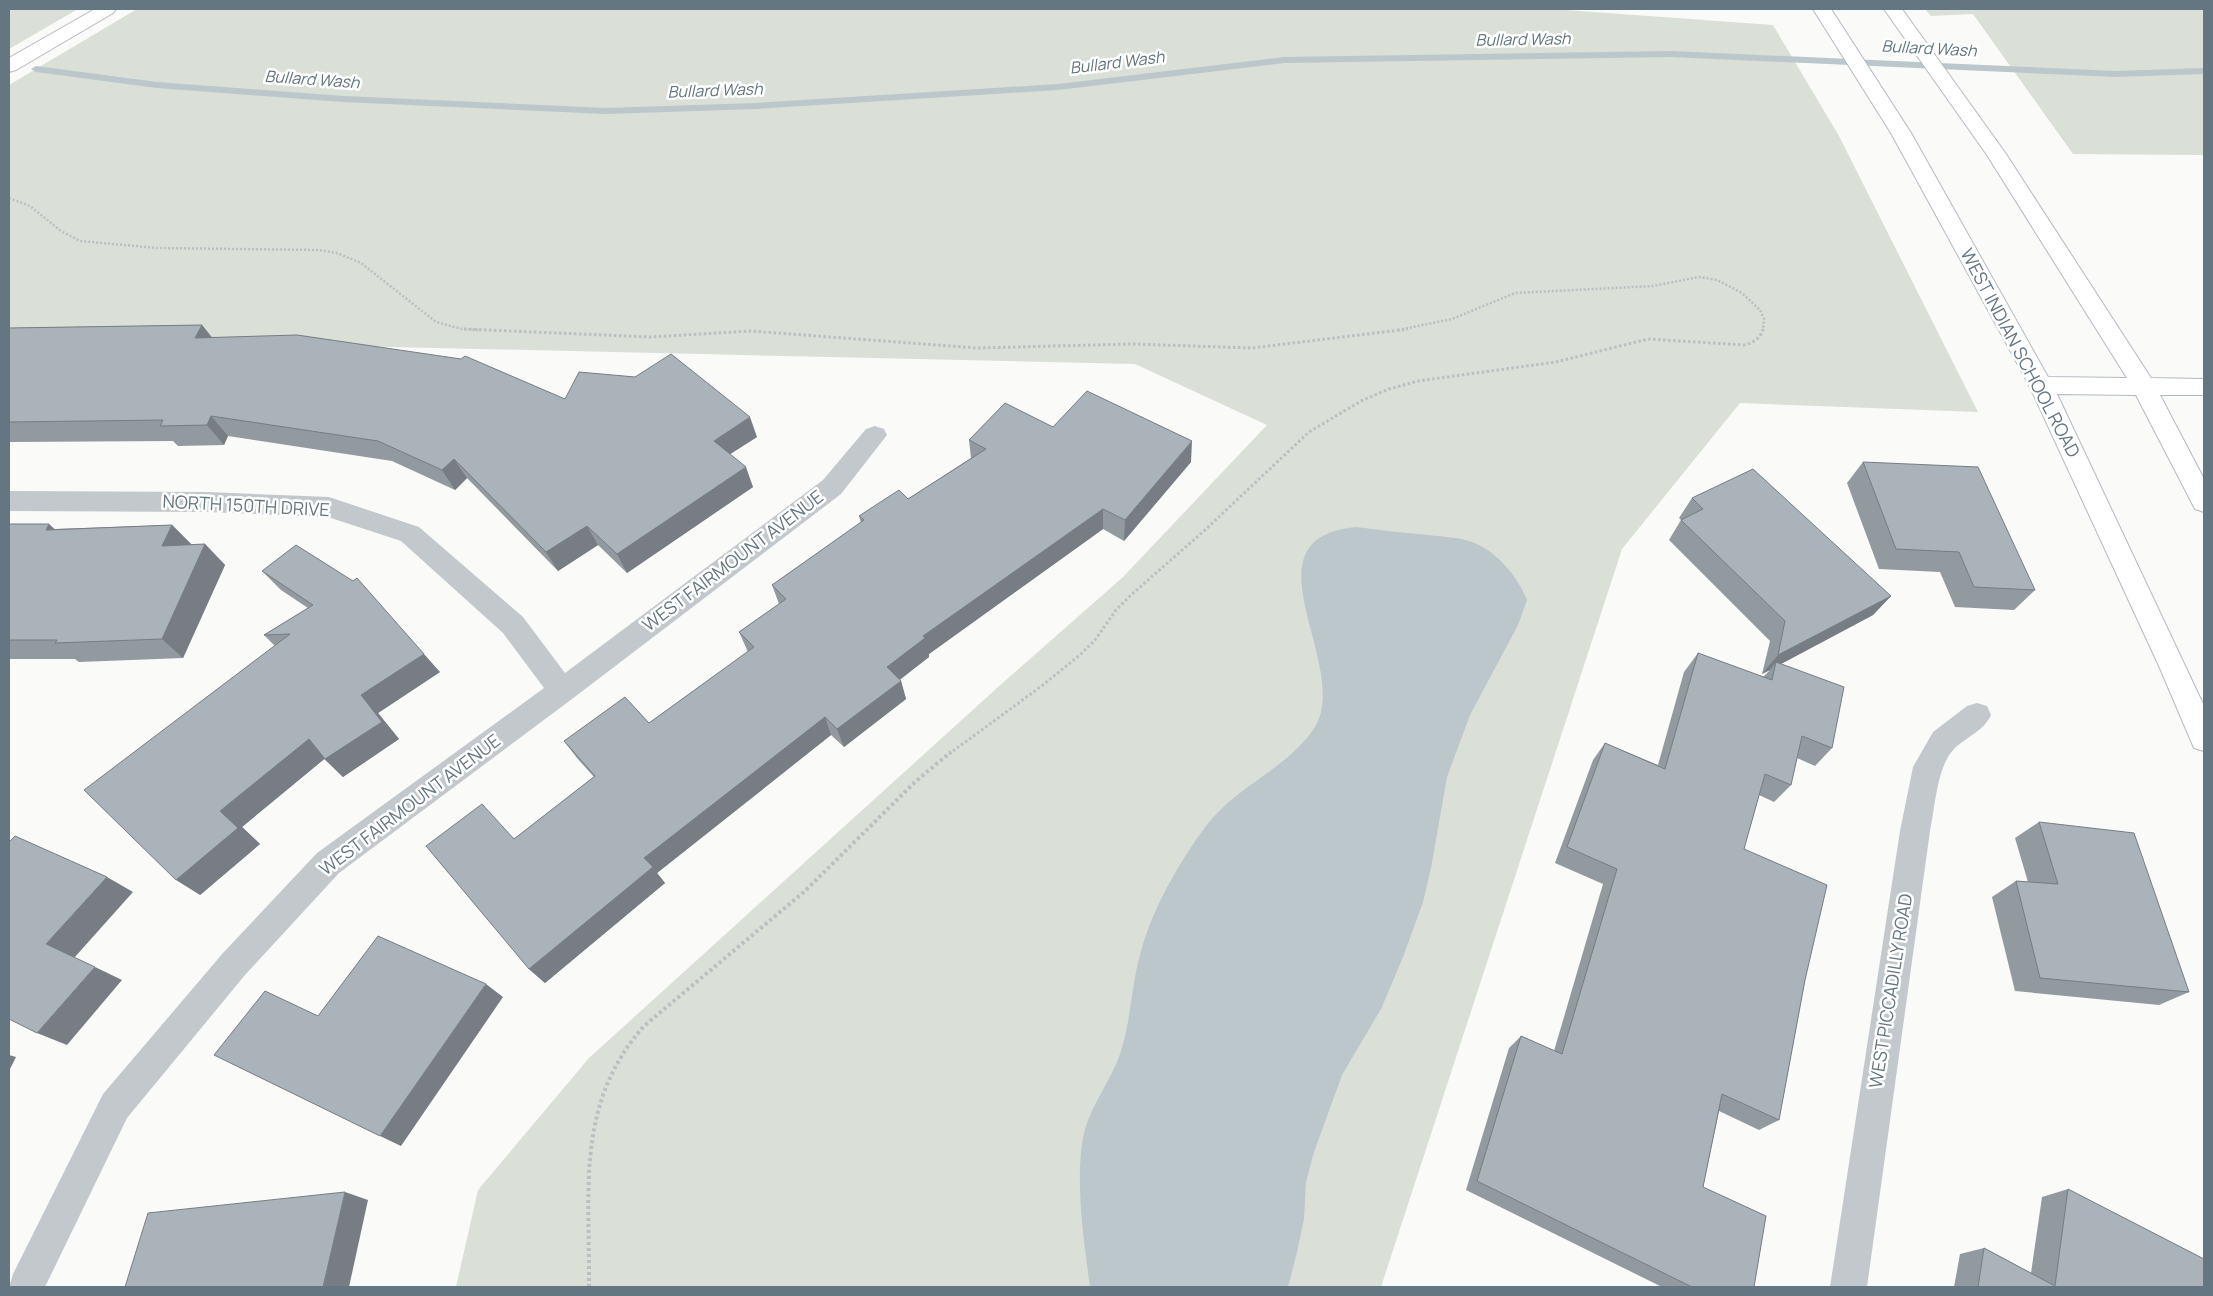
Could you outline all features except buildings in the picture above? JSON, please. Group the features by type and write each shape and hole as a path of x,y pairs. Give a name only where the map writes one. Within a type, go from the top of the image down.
{"main road":[{"path":"9,66 107,9"},
{"name":"WEST INDIAN SCHOOL ROAD","path":"1822,9 1901,133 2041,385 2173,666 2204,739"},
{"path":"1898,16 1993,150 2143,385 2204,502"},
{"path":"2041,385 2204,387"}],"street":[{"name":"WEST FAIRMOUNT AVENUE","path":"26,1287 114,1106 234,964 328,863 562,691 832,487 875,435"},
{"name":"NORTH 150TH DRIVE","path":"9,501 207,502 329,507 410,534 513,626 562,691"},
{"name":"WEST PICCADILLY ROAD","path":"1848,1287 1884,1038 1916,831 1928,767 1943,741 1976,715"}],"path":[{"path":"9,198 26,202 58,231 68,238 80,241 157,248 310,250 337,253 349,257 368,268 436,322 462,329 500,332 650,336 751,331 976,348 1132,344 1252,348 1338,339 1426,326 1452,319 1515,294 1653,286 1699,276 1730,286 1748,297 1760,310 1764,327 1762,334 1752,343 1732,346 1648,339 1556,362 1396,386 1342,409 1309,432 1205,530 1131,595 1116,610 1095,640 1080,654 1043,685 956,747 916,781 805,891 717,963 644,1026 629,1042 598,1103 590,1146 589,1287"}],"shaded area":[{"path":"9,9 78,9 9,49"},
{"path":"137,9 1552,9 1773,25 1839,136 1978,412 1740,403 1622,549 1381,1287 456,1287 478,1190 589,1058 997,688 1123,577 1267,425 1135,364 133,341 9,341 9,85"},
{"path":"1925,9 2204,9 2204,155 2073,154 1973,14 1931,16"},
{"path":"1356,527 1453,538 1477,544 1500,560 1513,575 1527,600 1518,625 1470,715 1447,777 1423,902 1381,1009 1342,1075 1314,1152 1306,1182 1304,1219 1288,1287 1090,1287 1080,1193 1083,1138 1090,1116 1116,1065 1124,1042 1137,967 1145,938 1151,921 1176,871 1206,826 1231,800 1289,756 1313,730 1322,705 1321,675 1301,581 1305,555 1322,536"}],"waterway":[{"name":"Bullard Wash","path":"36,69 157,85 343,99 606,111 756,106 1058,87 1284,60 1671,54 2116,74 2204,71"}]}
